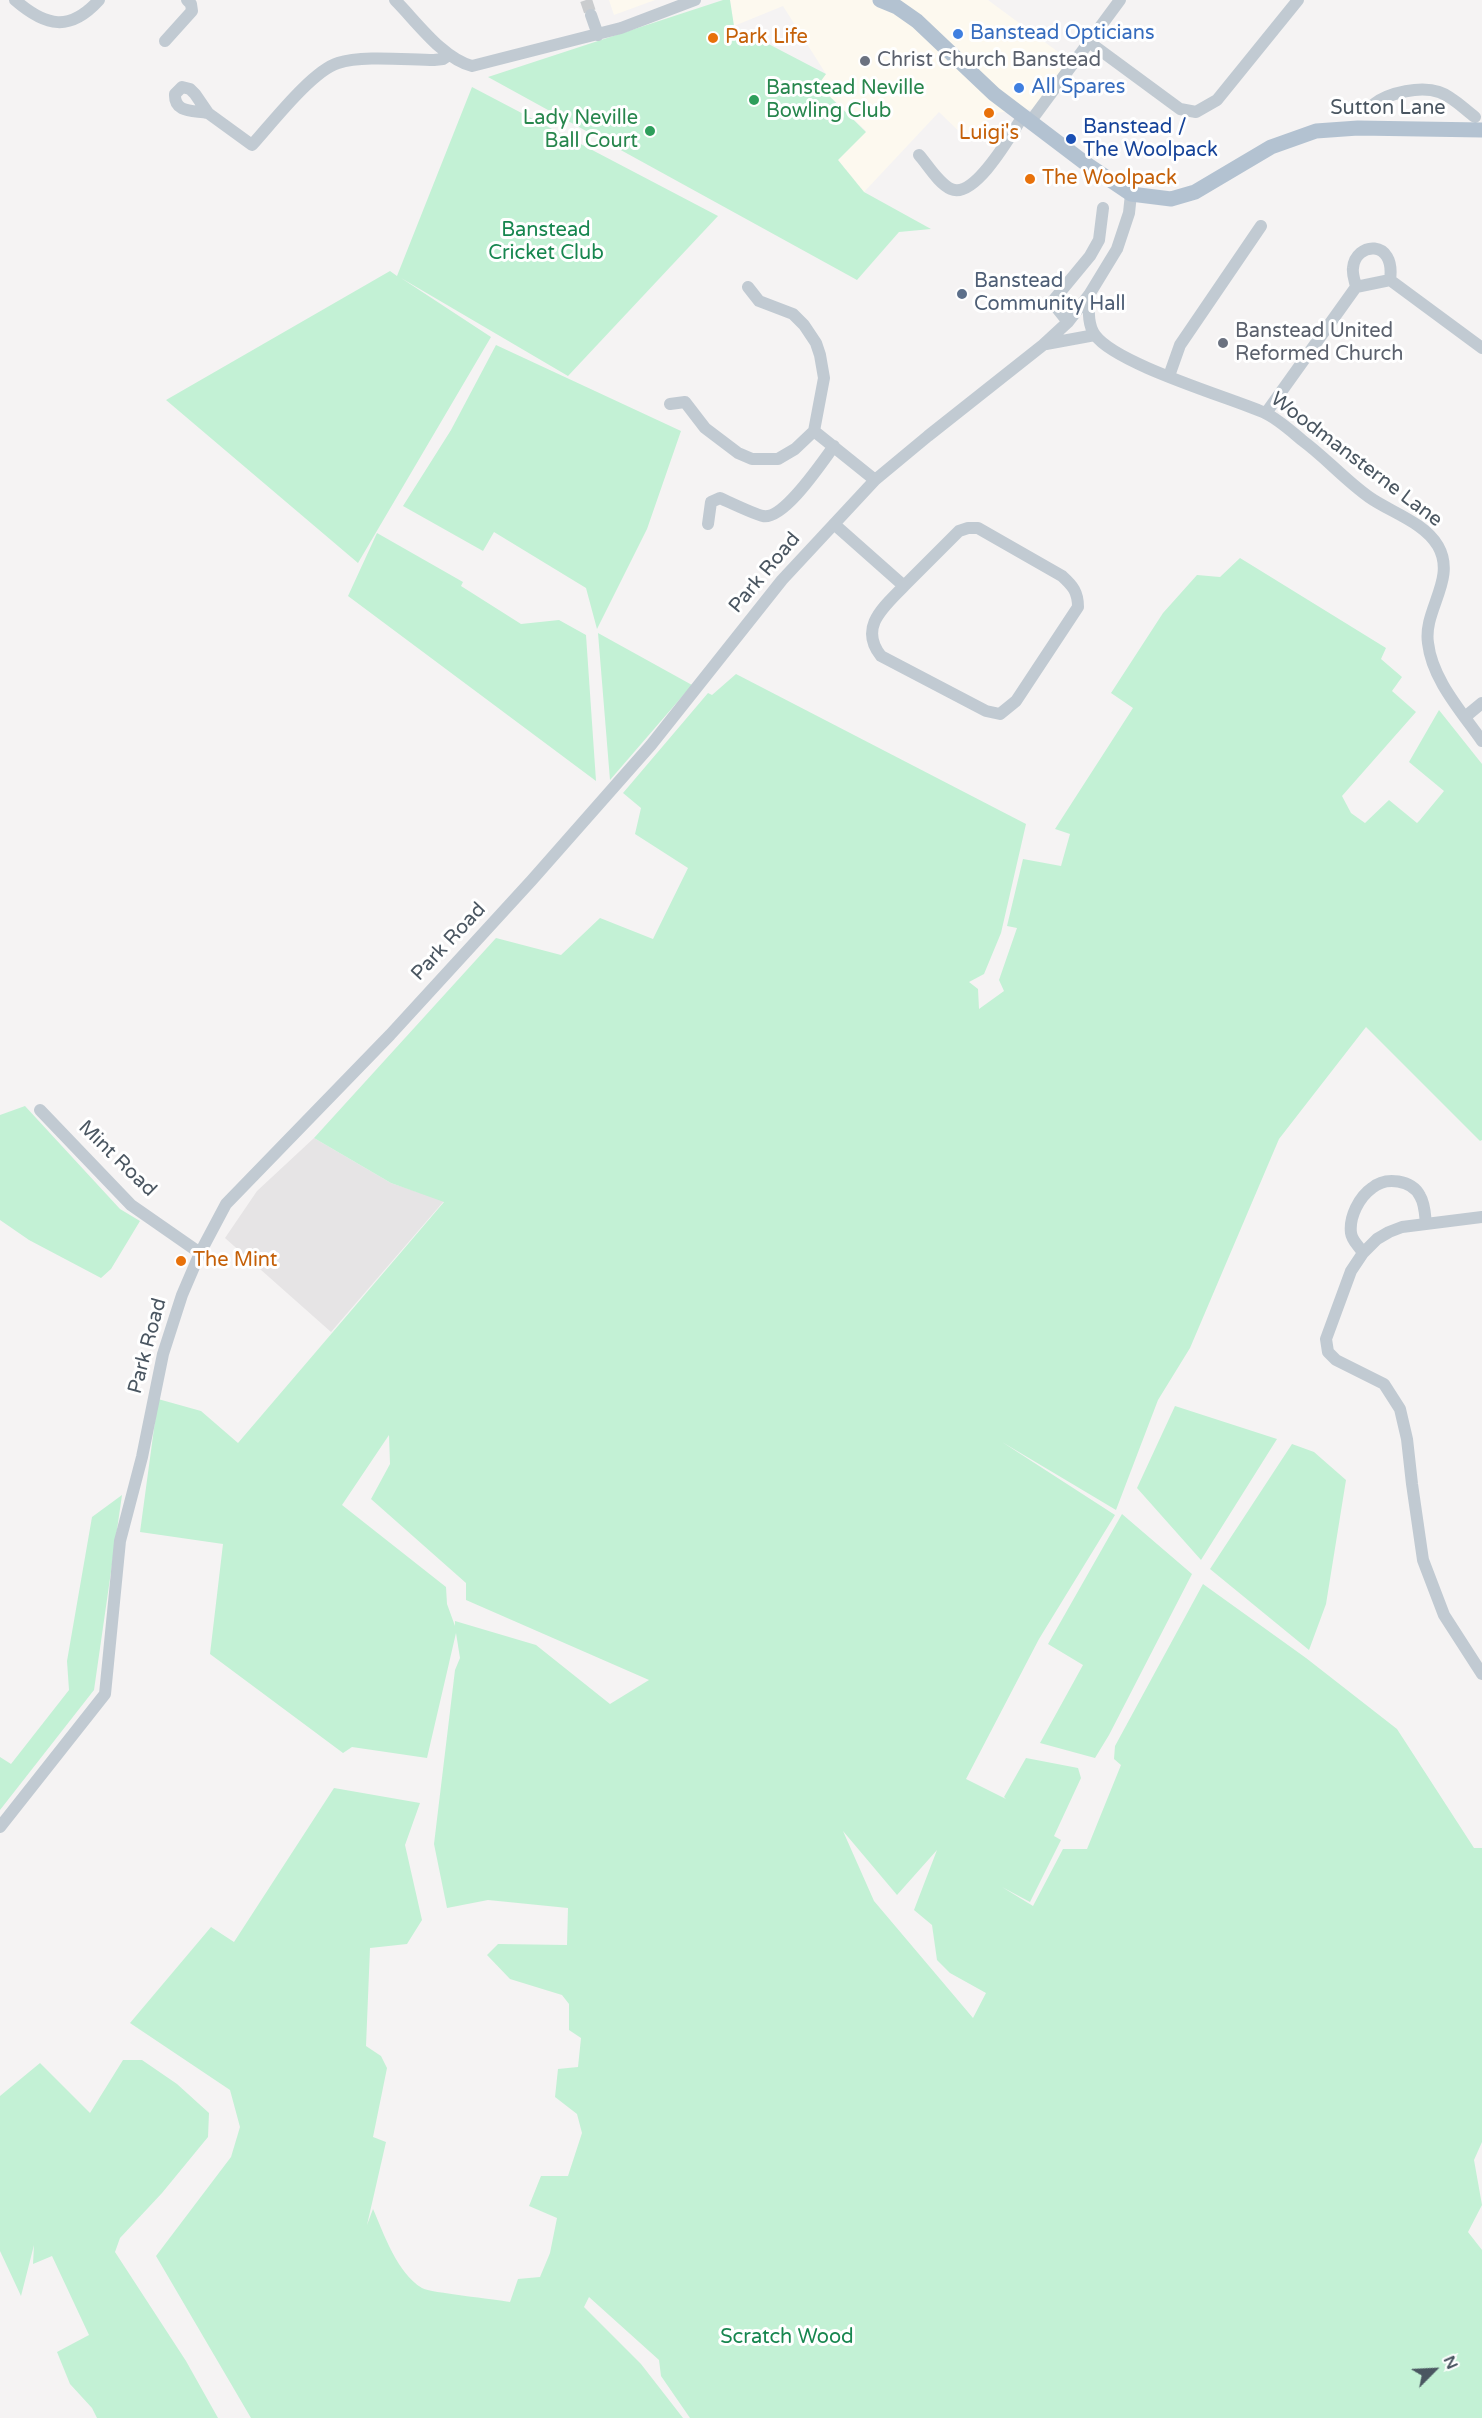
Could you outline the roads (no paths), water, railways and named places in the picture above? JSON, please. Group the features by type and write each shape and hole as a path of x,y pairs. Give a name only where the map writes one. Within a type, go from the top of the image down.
{"main road":[{"path":"880,0 917,21 978,81 1104,177 1131,194"},
{"name":"Sutton Lane","path":"1131,194 1171,199 1195,192 1271,147 1316,131 1479,121"}],"street":[{"path":"15,0 29,12 48,22 78,18 86,14 99,0"},
{"path":"165,41 192,11 191,4 187,0"},
{"path":"395,0 449,55 461,63 472,66 598,35 695,0"},
{"path":"919,155 941,182 951,189 966,188 988,168 1120,0"},
{"path":"1089,42 1180,109 1196,112 1216,100 1298,0"},
{"path":"591,15 598,35"},
{"path":"208,114 252,145 328,67 351,60 443,60 449,55"},
{"path":"1374,104 1394,93 1437,91 1479,121"},
{"name":"Park Road","path":"0,1827 105,1694 120,1541 142,1457 163,1354 182,1295 200,1252 226,1204 390,1035 540,872 651,745 782,580 875,480 1043,345 1068,322 1089,295 1117,249 1129,213 1131,194"},
{"path":"1068,322 1052,302 1090,256 1099,240 1103,208"},
{"path":"1169,376 1180,345 1261,226"},
{"path":"1099,240 1117,249"},
{"path":"1356,287 1352,270 1354,260 1367,249 1379,249 1388,257 1392,267 1390,280"},
{"path":"1266,413 1356,287 1390,280 1482,348"},
{"path":"670,404 685,402 705,428 738,453 752,459 778,459 795,449 814,431 824,378 816,343 793,314 759,301 748,287"},
{"path":"1043,345 1080,336 1095,335 1089,315 1089,295"},
{"name":"Woodmansterne Lane","path":"1095,335 1118,354 1266,413 1305,442 1370,498 1412,522 1432,538 1439,547 1444,571 1440,593 1429,622 1427,640 1434,667 1482,741"},
{"path":"814,431 875,480"},
{"path":"708,524 711,502 716,499 730,502 761,516 768,516 779,510 795,496 834,446"},
{"path":"834,524 904,586"},
{"path":"978,528 1062,576 1073,585 1078,595 1078,607 1016,701 1000,714 986,711 897,666 881,656 875,648 871,631 874,622 879,613 904,586 959,531 978,528"},
{"path":"1465,717 1482,703"},
{"name":"Mint Road","path":"40,1110 131,1205 200,1252"},
{"path":"1363,1253 1353,1240 1352,1223 1356,1208 1373,1186 1403,1181 1414,1188 1420,1196 1426,1224"},
{"path":"1482,1217 1426,1224 1389,1232 1369,1246 1351,1271 1326,1339 1328,1352 1336,1360 1384,1384 1400,1409 1407,1439 1423,1560 1444,1615 1482,1674"}],"tunnel":[{"path":"586,0 591,15"}],"place":[{"name":"Banstead Opticians","path":"958,34"},
{"name":"Park Life","path":"713,38"},
{"name":"Christ Church Banstead","path":"865,61"},
{"name":"All Spares","path":"1019,88"},
{"name":"Banstead Neville Bowling Club","path":"754,100"},
{"name":"Luigi's","path":"989,113"},
{"name":"Lady Neville Ball Court","path":"650,131"},
{"name":"Banstead / The Woolpack","path":"1071,139"},
{"name":"The Woolpack","path":"1030,179"},
{"name":"Banstead Community Hall","path":"962,294"},
{"name":"Banstead United Reformed Church","path":"1223,343"},
{"name":"The Mint","path":"181,1261"}],"park label":[{"name":"Banstead Cricket Club","path":"546,242"},
{"name":"Scratch Wood","path":"787,2338"}]}
